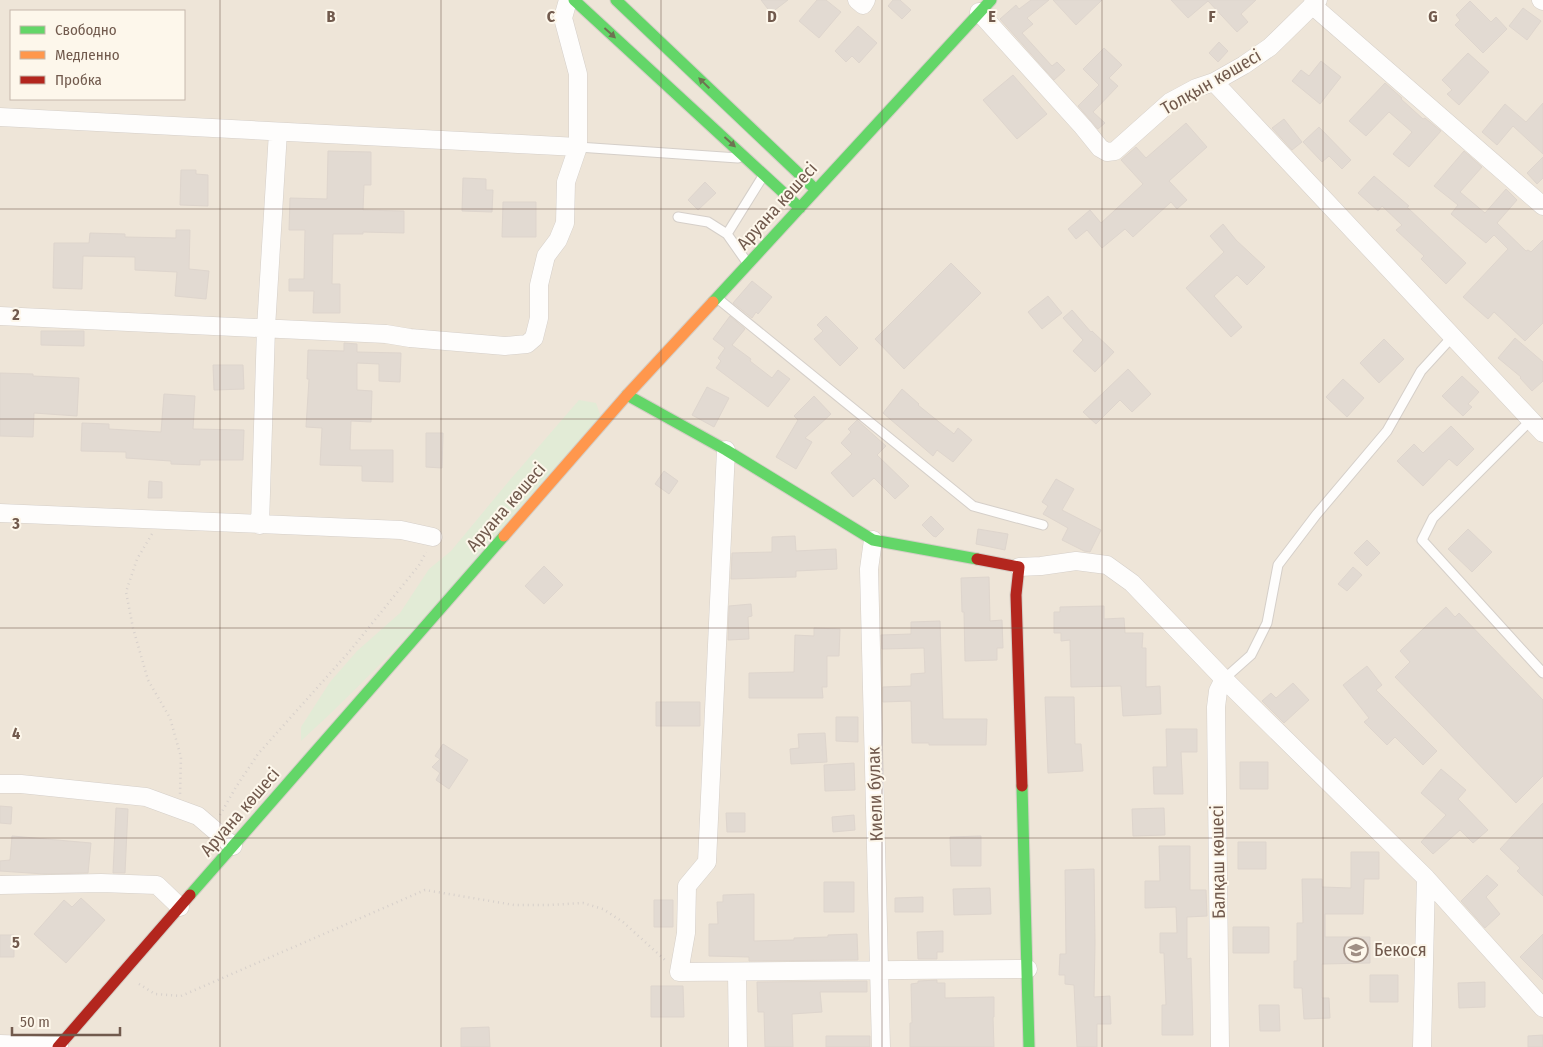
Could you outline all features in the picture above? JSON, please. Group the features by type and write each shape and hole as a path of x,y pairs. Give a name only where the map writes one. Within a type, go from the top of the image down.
{"street":[{"path":"0,316 386,334 410,338 505,346 527,344 534,338 539,318 538,285 546,256 558,240 564,223 566,182 578,147 578,74 564,18 568,0"},
{"path":"574,0 800,208"},
{"path":"616,0 815,189"},
{"path":"857,0 863,5 866,0"},
{"path":"1315,2 1543,206"},
{"name":"Толқын көшесі","path":"985,6 1100,148 1107,152 1115,151 1170,102 1196,88 1214,82 1270,47 1315,2"},
{"name":"Аруана көшесі","path":"59,1046 627,395 985,6"},
{"path":"1214,82 1543,433"},
{"path":"0,117 578,147"},
{"path":"260,524 266,328 278,132"},
{"path":"627,395 726,450 873,540 1019,567 1076,561 1108,565 1132,583 1224,679 1426,878 1543,1008"},
{"path":"726,450 707,862 687,886 686,933 679,972 1028,969"},
{"path":"0,513 401,530 433,537"},
{"name":"Киели булак","path":"873,540 869,569 881,1047"},
{"path":"1019,567 1016,595 1029,1047"},
{"name":"Балқаш көшесі","path":"1220,1047 1216,707 1218,691 1224,679"},
{"path":"0,784 21,784 146,797 198,816 234,846"},
{"path":"1422,1047 1426,878"},
{"path":"0,885 101,883 156,885 180,907"},
{"path":"737,972 738,1047"},
{"path":"0,1044 59,1046"}],"lane":[{"path":"578,147 748,159"},
{"path":"727,234 764,174"},
{"path":"678,217 708,222 727,234 748,264"},
{"path":"716,298 973,506 1043,525"},
{"path":"1224,679 1251,656 1267,623 1278,565 1316,515 1387,431 1421,371 1453,336"},
{"path":"1530,420 1433,518 1422,540 1543,674"}],"path":[{"path":"160,520 137,560 126,592 133,628 148,680 170,718 182,757 178,809"},
{"path":"213,829 222,808 258,754 349,652 420,564 433,537"},
{"path":"122,973 155,994 181,996 425,890 514,905 583,903 603,908 622,922 679,972"}],"shaded area":[{"path":"0,0 1543,0 1543,1047 0,1047"}],"green space":[{"path":"579,400 596,403 601,417 456,583 380,664 301,741 301,727 330,682 357,651 400,613 429,569 451,551"}],"building":[{"path":"761,0 788,0 771,13"},
{"path":"817,0 826,0 841,12 819,38 799,21"},
{"path":"893,0 900,0 911,10 902,19 888,6"},
{"path":"1031,0 1049,0 1027,18 1033,24 1022,33 1052,66 1057,62 1065,70 1054,80 1000,19 1016,5 1019,9"},
{"path":"1053,0 1102,0 1076,25"},
{"path":"1171,0 1256,0 1241,14 1248,22 1237,32 1208,1 1188,18"},
{"path":"1470,1 1491,22 1496,17 1507,29 1483,53 1455,25 1460,20 1456,15"},
{"path":"1523,8 1541,21 1527,40 1509,26"},
{"path":"858,26 877,43 859,63 852,56 846,62 835,51"},
{"path":"1219,42 1228,51 1218,62 1209,53"},
{"path":"1104,48 1122,65 1109,78 1118,86 1093,112 1105,123 1098,129 1078,106 1099,85 1083,69"},
{"path":"1468,53 1489,72 1459,105 1447,94 1452,90 1442,80"},
{"path":"1321,61 1341,77 1320,104 1292,81 1301,70 1309,76"},
{"path":"1013,75 1047,114 1017,139 983,100"},
{"path":"1385,83 1423,119 1425,118 1441,131 1409,167 1393,154 1412,132 1389,112 1366,136 1349,121"},
{"path":"1543,103 1543,154 1513,126 1497,145 1482,132 1505,104 1526,122"},
{"path":"1284,119 1302,142 1292,150 1272,128"},
{"path":"1186,123 1207,147 1169,181 1187,200 1177,209 1171,202 1133,237 1125,229 1102,248 1087,230 1076,239 1068,229 1090,210 1101,223 1143,184 1121,160 1136,147 1146,158"},
{"path":"1319,127 1351,160 1342,169 1329,156 1322,162 1303,142"},
{"path":"328,151 371,152 371,185 364,185 363,210 404,211 404,233 363,232 363,234 333,234 332,284 340,284 340,313 313,313 314,291 289,291 289,279 304,279 305,230 289,230 290,198 327,199"},
{"path":"1464,151 1482,167 1460,192 1485,213 1506,189 1517,200 1497,223 1526,251 1531,252 1543,240 1543,323 1525,341 1494,312 1488,319 1463,297 1508,249 1494,235 1486,243 1451,214 1458,205 1434,186"},
{"path":"1543,157 1543,178 1537,184 1527,173"},
{"path":"181,170 196,170 196,174 208,175 208,206 180,205"},
{"path":"1374,176 1409,206 1407,207 1466,263 1446,284 1421,259 1424,256 1396,230 1402,225 1382,206 1378,211 1358,193"},
{"path":"463,178 486,179 486,190 493,190 492,212 462,211"},
{"path":"705,182 716,193 698,210 688,200"},
{"path":"503,202 536,202 536,237 502,237"},
{"path":"1223,224 1236,240 1265,267 1247,285 1237,275 1214,296 1242,327 1231,337 1186,288 1224,252 1210,236"},
{"path":"176,230 190,230 189,269 209,271 206,299 175,296 177,272 135,270 135,257 83,256 82,289 53,288 54,243 89,243 90,233 125,234 125,237 176,238"},
{"path":"951,263 981,293 904,369 875,339"},
{"path":"752,281 772,297 758,314 756,312 752,318 733,303"},
{"path":"1048,296 1062,313 1042,329 1028,312"},
{"path":"1072,310 1091,332 1114,352 1095,372 1073,351 1083,340 1063,318"},
{"path":"730,316 745,329 732,345 772,378 778,370 790,379 768,407 716,368 721,361 718,358 725,348 713,339"},
{"path":"826,316 858,348 840,366 814,339 823,331 817,325"},
{"path":"41,331 84,331 84,346 41,345"},
{"path":"1515,338 1543,362 1543,381 1532,391 1521,377 1498,358"},
{"path":"1384,339 1404,359 1379,383 1360,363"},
{"path":"344,343 357,344 357,352 401,353 400,382 379,381 379,364 357,363 357,390 372,391 371,422 351,421 350,450 393,450 393,482 362,481 362,466 320,465 322,428 306,427 309,379 307,379 308,350 344,351"},
{"path":"213,365 243,365 244,389 214,390"},
{"path":"1128,369 1151,394 1132,412 1120,400 1096,424 1083,412"},
{"path":"0,373 79,378 77,416 34,413 33,437 0,436"},
{"path":"1462,376 1479,392 1468,404 1472,407 1463,416 1442,396"},
{"path":"1343,379 1364,398 1347,417 1326,397"},
{"path":"707,387 729,398 714,427 692,415"},
{"path":"902,389 918,405 954,434 958,428 972,440 953,462 937,450 933,456 883,413"},
{"path":"164,394 195,396 193,429 244,430 243,460 200,460 200,465 171,464 171,461 126,458 126,452 81,451 82,423 109,424 109,429 161,432"},
{"path":"814,396 831,414 805,438 812,442 796,469 776,457 798,420 794,416"},
{"path":"857,420 886,446 877,455 909,486 895,499 874,478 853,497 831,473 852,454 841,443 851,432 848,429"},
{"path":"1451,426 1474,449 1457,466 1449,459 1423,486 1397,461 1414,444 1423,453"},
{"path":"426,433 443,433 442,468 426,467"},
{"path":"664,471 678,481 669,494 655,484"},
{"path":"1056,479 1074,489 1062,510 1101,530 1090,552 1062,540 1068,528 1043,514 1048,506 1042,502"},
{"path":"149,481 162,482 162,498 148,498"},
{"path":"931,516 944,529 936,537 922,525"},
{"path":"978,529 1008,534 1005,550 976,544"},
{"path":"1468,529 1492,552 1472,572 1448,549"},
{"path":"795,536 796,551 836,549 837,569 796,571 796,577 731,579 732,553 772,552 772,537"},
{"path":"1367,540 1380,553 1367,566 1354,553"},
{"path":"544,566 563,585 544,604 525,586"},
{"path":"1353,567 1362,575 1347,591 1338,584"},
{"path":"989,577 990,621 1002,620 1003,648 997,648 997,660 965,661 961,578"},
{"path":"751,604 752,616 748,617 749,639 728,640 729,606"},
{"path":"1104,606 1104,619 1124,618 1125,633 1143,633 1142,648 1146,648 1146,687 1160,686 1161,714 1123,716 1121,686 1071,687 1070,640 1061,641 1061,633 1054,633 1054,612 1060,612 1060,607"},
{"path":"1446,607 1455,617 1459,613 1543,700 1543,776 1516,803 1395,677 1410,662 1400,651"},
{"path":"940,621 943,719 987,719 986,745 929,745 929,743 912,743 911,701 883,702 883,687 911,686 911,674 925,673 924,648 882,649 881,635 911,634 911,622"},
{"path":"814,628 840,629 839,656 827,656 827,687 822,687 823,698 749,698 749,673 794,672 795,635 814,636"},
{"path":"1367,666 1382,685 1376,690 1437,751 1423,765 1395,737 1387,745 1364,722 1369,718 1343,685"},
{"path":"1293,683 1309,700 1284,723 1262,701 1271,693 1276,698"},
{"path":"1045,697 1074,697 1075,744 1081,744 1083,771 1048,773"},
{"path":"656,702 700,702 700,726 656,726"},
{"path":"836,717 858,717 858,742 836,741"},
{"path":"1166,729 1197,729 1197,752 1181,752 1183,794 1154,794 1153,767 1167,767"},
{"path":"825,733 827,762 791,764 790,749 799,748 798,734"},
{"path":"443,744 468,760 449,789 436,780 440,773 432,767 440,759 435,756"},
{"path":"1240,762 1268,762 1268,789 1240,789"},
{"path":"854,763 855,790 825,791 824,765"},
{"path":"1441,769 1466,790 1458,799 1488,830 1473,843 1460,830 1433,854 1421,842 1446,815 1421,793"},
{"path":"1543,803 1543,896 1517,871 1520,868 1500,849"},
{"path":"0,806 12,807 11,824 0,823"},
{"path":"116,808 128,809 125,873 113,873"},
{"path":"1164,808 1165,835 1133,836 1132,809"},
{"path":"726,813 745,813 745,832 727,832"},
{"path":"854,815 855,830 833,832 832,817"},
{"path":"12,836 91,843 88,873 44,874 0,871 0,861 10,860"},
{"path":"981,836 981,866 951,866 950,837"},
{"path":"1238,842 1266,842 1266,869 1238,869"},
{"path":"1159,846 1190,846 1190,890 1206,890 1207,916 1187,917 1187,959 1191,958 1193,1035 1162,1035 1162,1005 1166,1005 1164,953 1160,953 1160,933 1177,933 1176,907 1145,908 1145,881 1160,881"},
{"path":"1351,852 1379,852 1379,879 1364,879 1363,914 1325,914 1325,937 1370,937 1370,963 1322,964 1322,998 1329,998 1330,1018 1304,1019 1302,988 1294,988 1294,961 1297,961 1297,923 1303,923 1302,879 1322,879 1322,887 1351,888"},
{"path":"1094,869 1094,997 1110,996 1111,1024 1097,1024 1097,1047 1077,1047 1074,985 1065,984 1065,975 1059,975 1060,954 1066,954 1065,870"},
{"path":"1487,875 1498,885 1486,897 1500,914 1485,928 1461,901"},
{"path":"824,882 854,882 854,912 824,912"},
{"path":"990,888 991,914 954,915 953,889"},
{"path":"754,894 754,941 794,940 794,938 857,934 858,960 749,961 749,957 709,956 709,924 718,924 717,902 723,902 723,895"},
{"path":"923,897 923,912 895,912 895,898"},
{"path":"81,898 105,920 66,963 34,934 64,900 72,907"},
{"path":"654,900 673,900 673,927 654,927"},
{"path":"1233,927 1269,927 1269,953 1233,953"},
{"path":"943,931 943,952 937,952 937,959 918,959 917,932"},
{"path":"1543,934 1543,980 1520,957"},
{"path":"0,935 14,935 14,957 0,957"},
{"path":"1370,975 1398,975 1398,1002 1370,1002"},
{"path":"937,980 937,983 945,983 945,998 994,997 994,1047 910,1047 910,1023 912,1023 911,984 918,983 918,981"},
{"path":"867,981 867,992 820,992 822,1012 792,1014 793,1047 765,1047 764,1012 758,1012 757,982"},
{"path":"1485,982 1485,1007 1459,1008 1458,983"},
{"path":"651,986 683,986 684,1017 651,1017"},
{"path":"1259,1005 1279,1005 1280,1031 1260,1031"},
{"path":"489,1027 490,1047 461,1047 461,1028"},
{"path":"1543,1035 1543,1047 1528,1047 1528,1036"},
{"path":"826,1036 870,1036 870,1047 826,1047"}],"traffic: fast":[{"path":"574,0 800,208"},
{"path":"616,0 815,189"},
{"path":"713,302 991,0"},
{"path":"627,395 726,450 873,540 977,559"},
{"path":"190,895 504,536"},
{"path":"1022,786 1029,1047"}],"traffic: slow":[{"path":"504,536 627,395 713,302"}],"traffic: jam":[{"path":"977,559 1019,567 1016,595 1022,786"},
{"path":"58,1047 190,895"}],"place":[{"name":"Бекося","path":"1356,950"}]}
